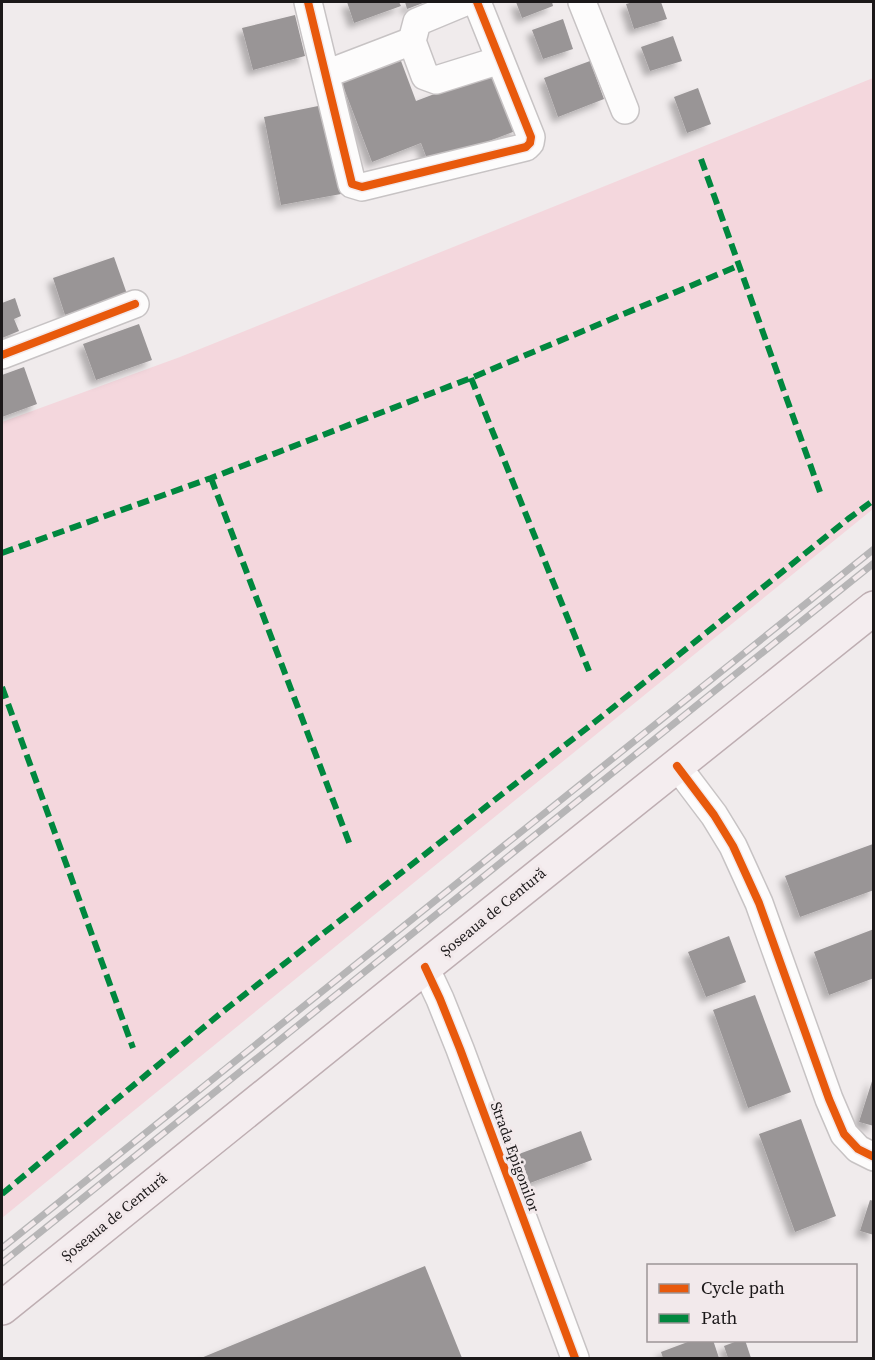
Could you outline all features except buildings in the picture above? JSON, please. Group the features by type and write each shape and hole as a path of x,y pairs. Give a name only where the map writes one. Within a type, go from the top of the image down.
{"main road":[{"name":"Șoseaua de Centură","path":"2,1308 873,608"}],"street":[{"path":"308,2 352,184 362,187 525,147 530,143 531,137 477,2"},
{"path":"465,2 417,22 412,41 425,76 436,80 500,60"},
{"path":"582,2 625,110"},
{"path":"326,74 412,41"},
{"path":"2,354 135,304"},
{"path":"677,765 714,815 733,846 759,903 829,1099 844,1134 858,1149 873,1157"},
{"name":"Strada Epigonilor","path":"425,967 460,1049 575,1359"}],"shaded area":[{"path":"873,78 873,509 2,1218 2,422 180,357"}],"railway":[{"path":"2,1248 874,549"},
{"path":"2,1263 874,563"}],"marked path":[{"path":"701,159 820,492"},
{"path":"2,553 211,478 471,378 738,266"},
{"path":"471,378 589,671"},
{"path":"211,478 350,845"},
{"path":"2,1194 221,1013 605,714 874,500"},
{"path":"2,687 133,1048"}],"cycle path":[{"path":"308,2 352,184 362,187 526,147 530,143 531,137 477,2"},
{"path":"2,355 135,304"},
{"path":"677,766 714,815 733,846 759,903 829,1099 844,1134 858,1149 874,1157"},
{"path":"425,967 460,1049 575,1358"}]}
